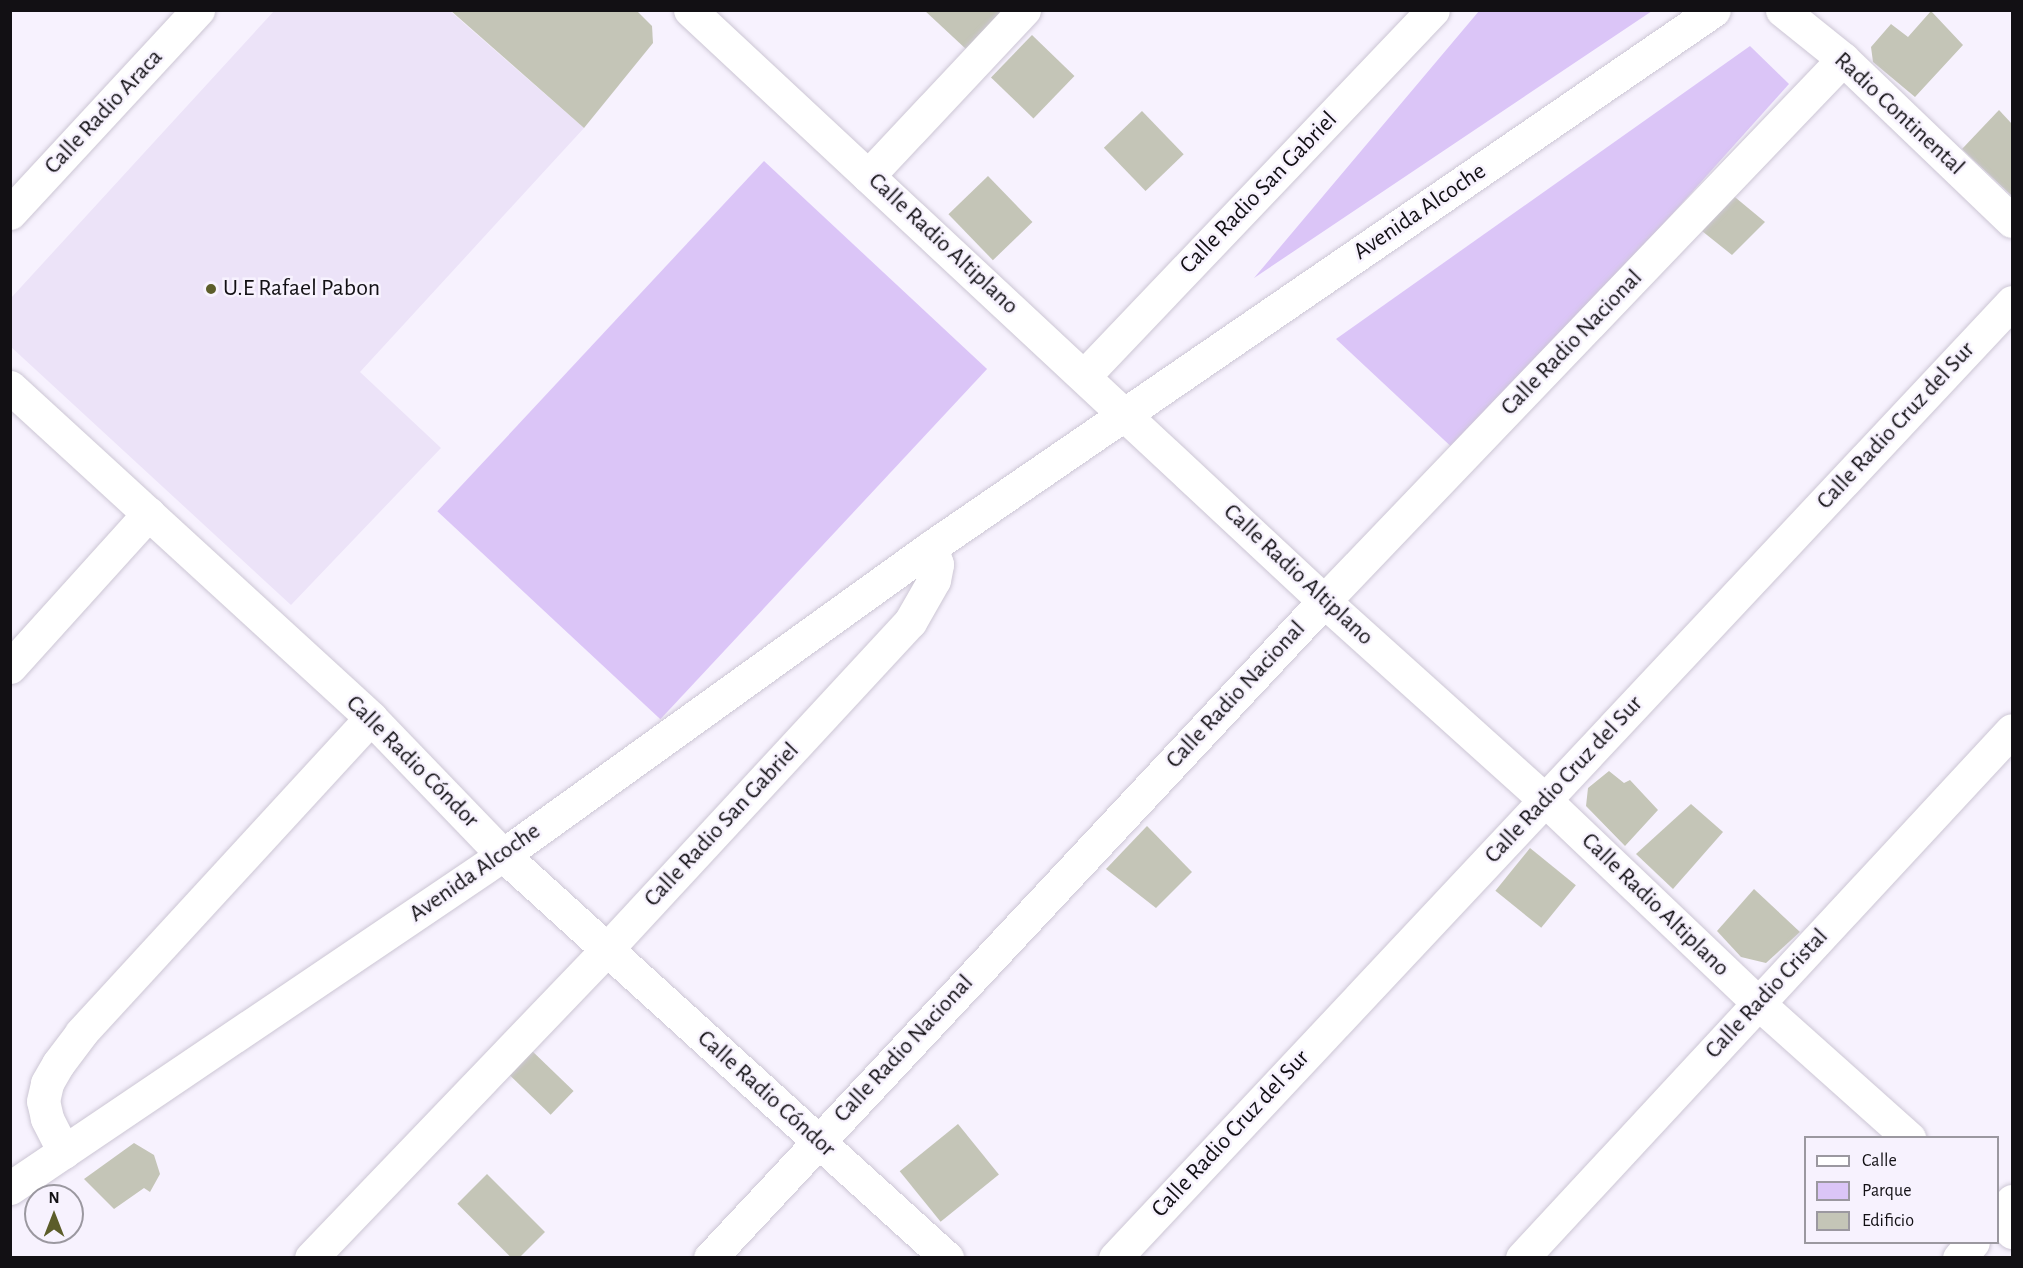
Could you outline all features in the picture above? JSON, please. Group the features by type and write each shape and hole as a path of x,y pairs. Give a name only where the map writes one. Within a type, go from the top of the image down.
{"street":[{"name":"Calle Radio Araca","path":"10,213 198,10"},
{"name":"Calle Radio Altiplano","path":"690,10 1126,413 1324,601 1545,800 1758,1003 1908,1136"},
{"path":"868,176 1024,10"},
{"name":"Calle Radio San Gabriel","path":"1085,375 1433,10"},
{"name":"Avenida Alcoche","path":"1126,413 1714,10"},
{"name":"Radio Continental","path":"1782,10 1843,59 2013,221"},
{"name":"Calle Radio Nacional","path":"710,1257 1324,601 1843,59"},
{"name":"Calle Radio Cruz del Sur","path":"1115,1257 2013,302"},
{"name":"Calle Radio Cóndor","path":"10,387 371,718 503,855 947,1257"},
{"path":"931,547 1126,413"},
{"path":"10,667 149,513"},
{"name":"Calle Radio San Gabriel","path":"310,1257 607,949 910,622 934,580 936,564 931,547"},
{"name":"Avenida Alcoche","path":"10,1188 503,855 931,547"},
{"path":"64,1152 46,1118 43,1101 46,1083 58,1064 81,1033 371,718"},
{"name":"Calle Radio Cristal","path":"1522,1257 2013,730"},
{"path":"1999,1216 2013,1201"},
{"path":"1999,1218 2013,1232"},
{"path":"1959,1257 1971,1244"}],"shaded area":[{"path":"274,11 450,11 584,128 360,372 441,448 291,605 10,346 11,298"}],"green space":[{"path":"1479,11 1652,11 1254,278"},
{"path":"1750,46 1789,84 1458,453 1336,339"},
{"path":"764,161 987,369 660,719 437,511"}],"building":[{"path":"450,10 636,10 652,26 653,43 584,128"},
{"path":"924,10 1005,10 967,50"},
{"path":"1931,11 1963,45 1915,97 1873,62 1871,47 1891,24 1908,37"},
{"path":"1032,35 1074,76 1033,118 991,77"},
{"path":"1999,110 2012,124 2012,196 1962,149"},
{"path":"1142,111 1184,154 1146,191 1104,148"},
{"path":"988,176 1032,222 993,260 948,214"},
{"path":"1730,193 1765,222 1732,255 1697,227"},
{"path":"1609,771 1624,783 1630,780 1658,810 1625,846 1586,806 1588,788"},
{"path":"1691,804 1723,832 1673,889 1636,854"},
{"path":"1147,826 1192,872 1156,908 1106,869"},
{"path":"1530,848 1576,885 1541,928 1495,891"},
{"path":"1754,889 1800,932 1766,963 1741,957 1717,931"},
{"path":"529,1048 574,1091 551,1115 506,1072"},
{"path":"958,1124 999,1175 941,1222 900,1171"},
{"path":"134,1143 154,1155 160,1174 150,1192 144,1188 114,1209 84,1179"},
{"path":"487,1174 545,1232 519,1258 512,1258 457,1204"}],"place":[{"name":"U.E Rafael Pabon","path":"211,289"}]}
